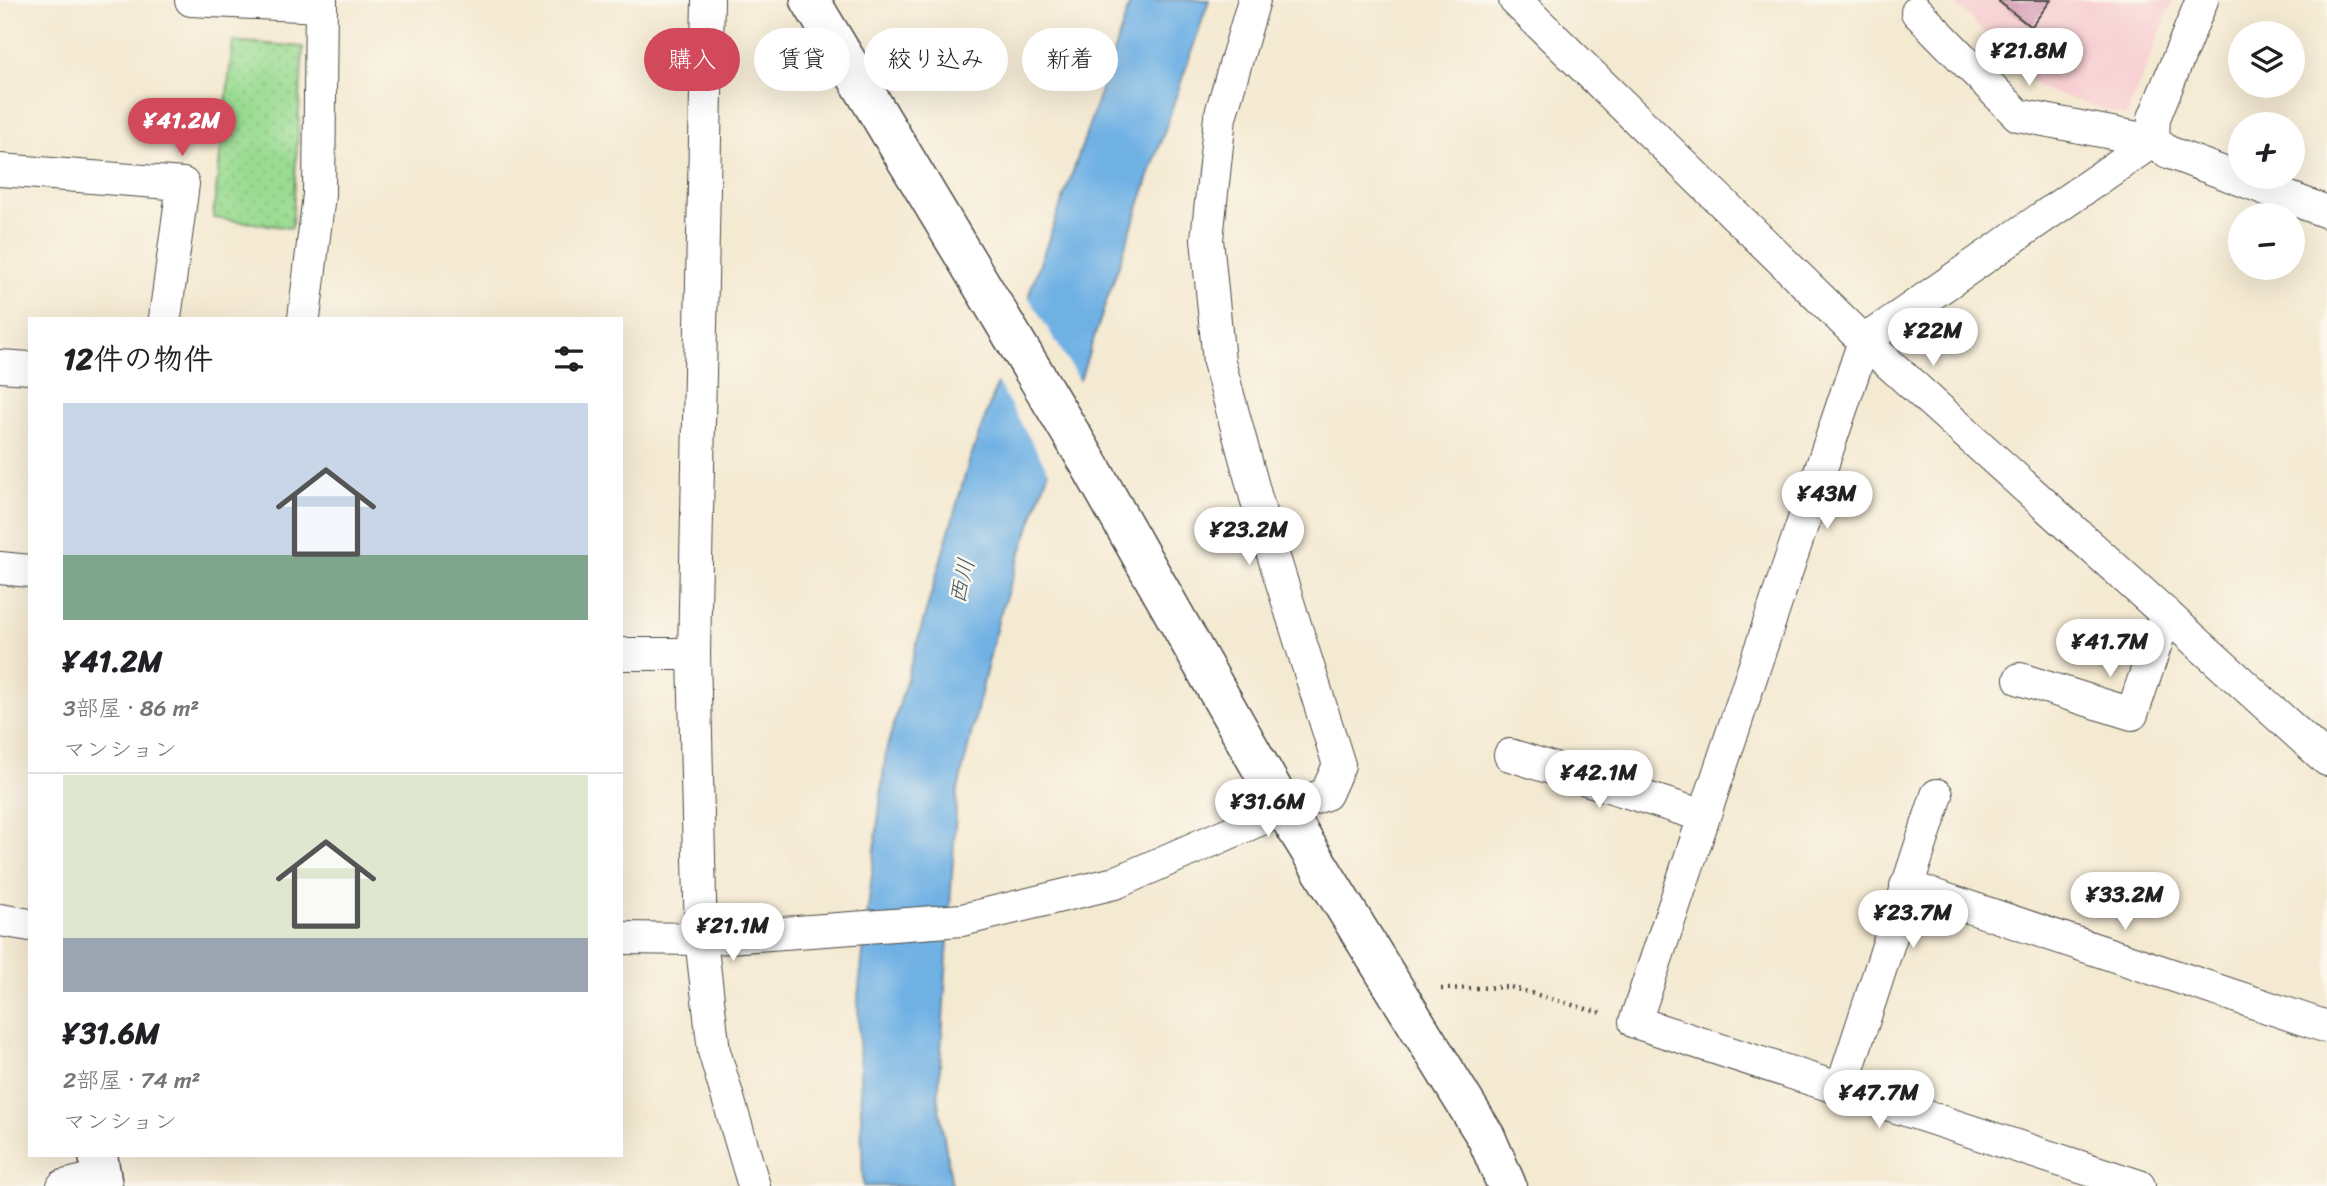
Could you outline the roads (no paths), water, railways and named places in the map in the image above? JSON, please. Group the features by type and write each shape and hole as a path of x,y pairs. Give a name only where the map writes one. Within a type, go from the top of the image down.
{"street":[{"path":"191,0 321,3 319,195 304,317"},
{"path":"708,0 694,654 701,939 714,1051 754,1186"},
{"path":"810,0 1088,462 1284,809 1486,1137 1507,1186"},
{"path":"623,938 701,939 962,920 1115,883 1284,809 1326,794 1339,765 1261,516 1219,362 1207,239 1220,117 1254,0"},
{"path":"1515,0 1864,341 2327,760"},
{"path":"2153,141 2154,118 2202,0"},
{"path":"1917,12 2018,115 2153,141 2168,152 2327,212"},
{"path":"2139,1186 1634,1022 1864,341 2153,141"},
{"path":"0,170 183,184 165,317"},
{"path":"0,366 28,368"},
{"path":"0,568 28,571"},
{"path":"2020,679 2132,714 2166,614"},
{"path":"623,654 694,654"},
{"path":"1510,755 1704,816"},
{"path":"1841,1090 1937,795"},
{"path":"1906,886 2327,1027"},
{"path":"0,920 28,925"},
{"path":"63,1186 101,1173"}],"water":[{"name":"西川","path":"1131,0 1209,0 999,617 957,794 938,1101 952,1186 863,1186 858,997 886,751 968,465 1100,91 1118,91 1118,39"}]}
